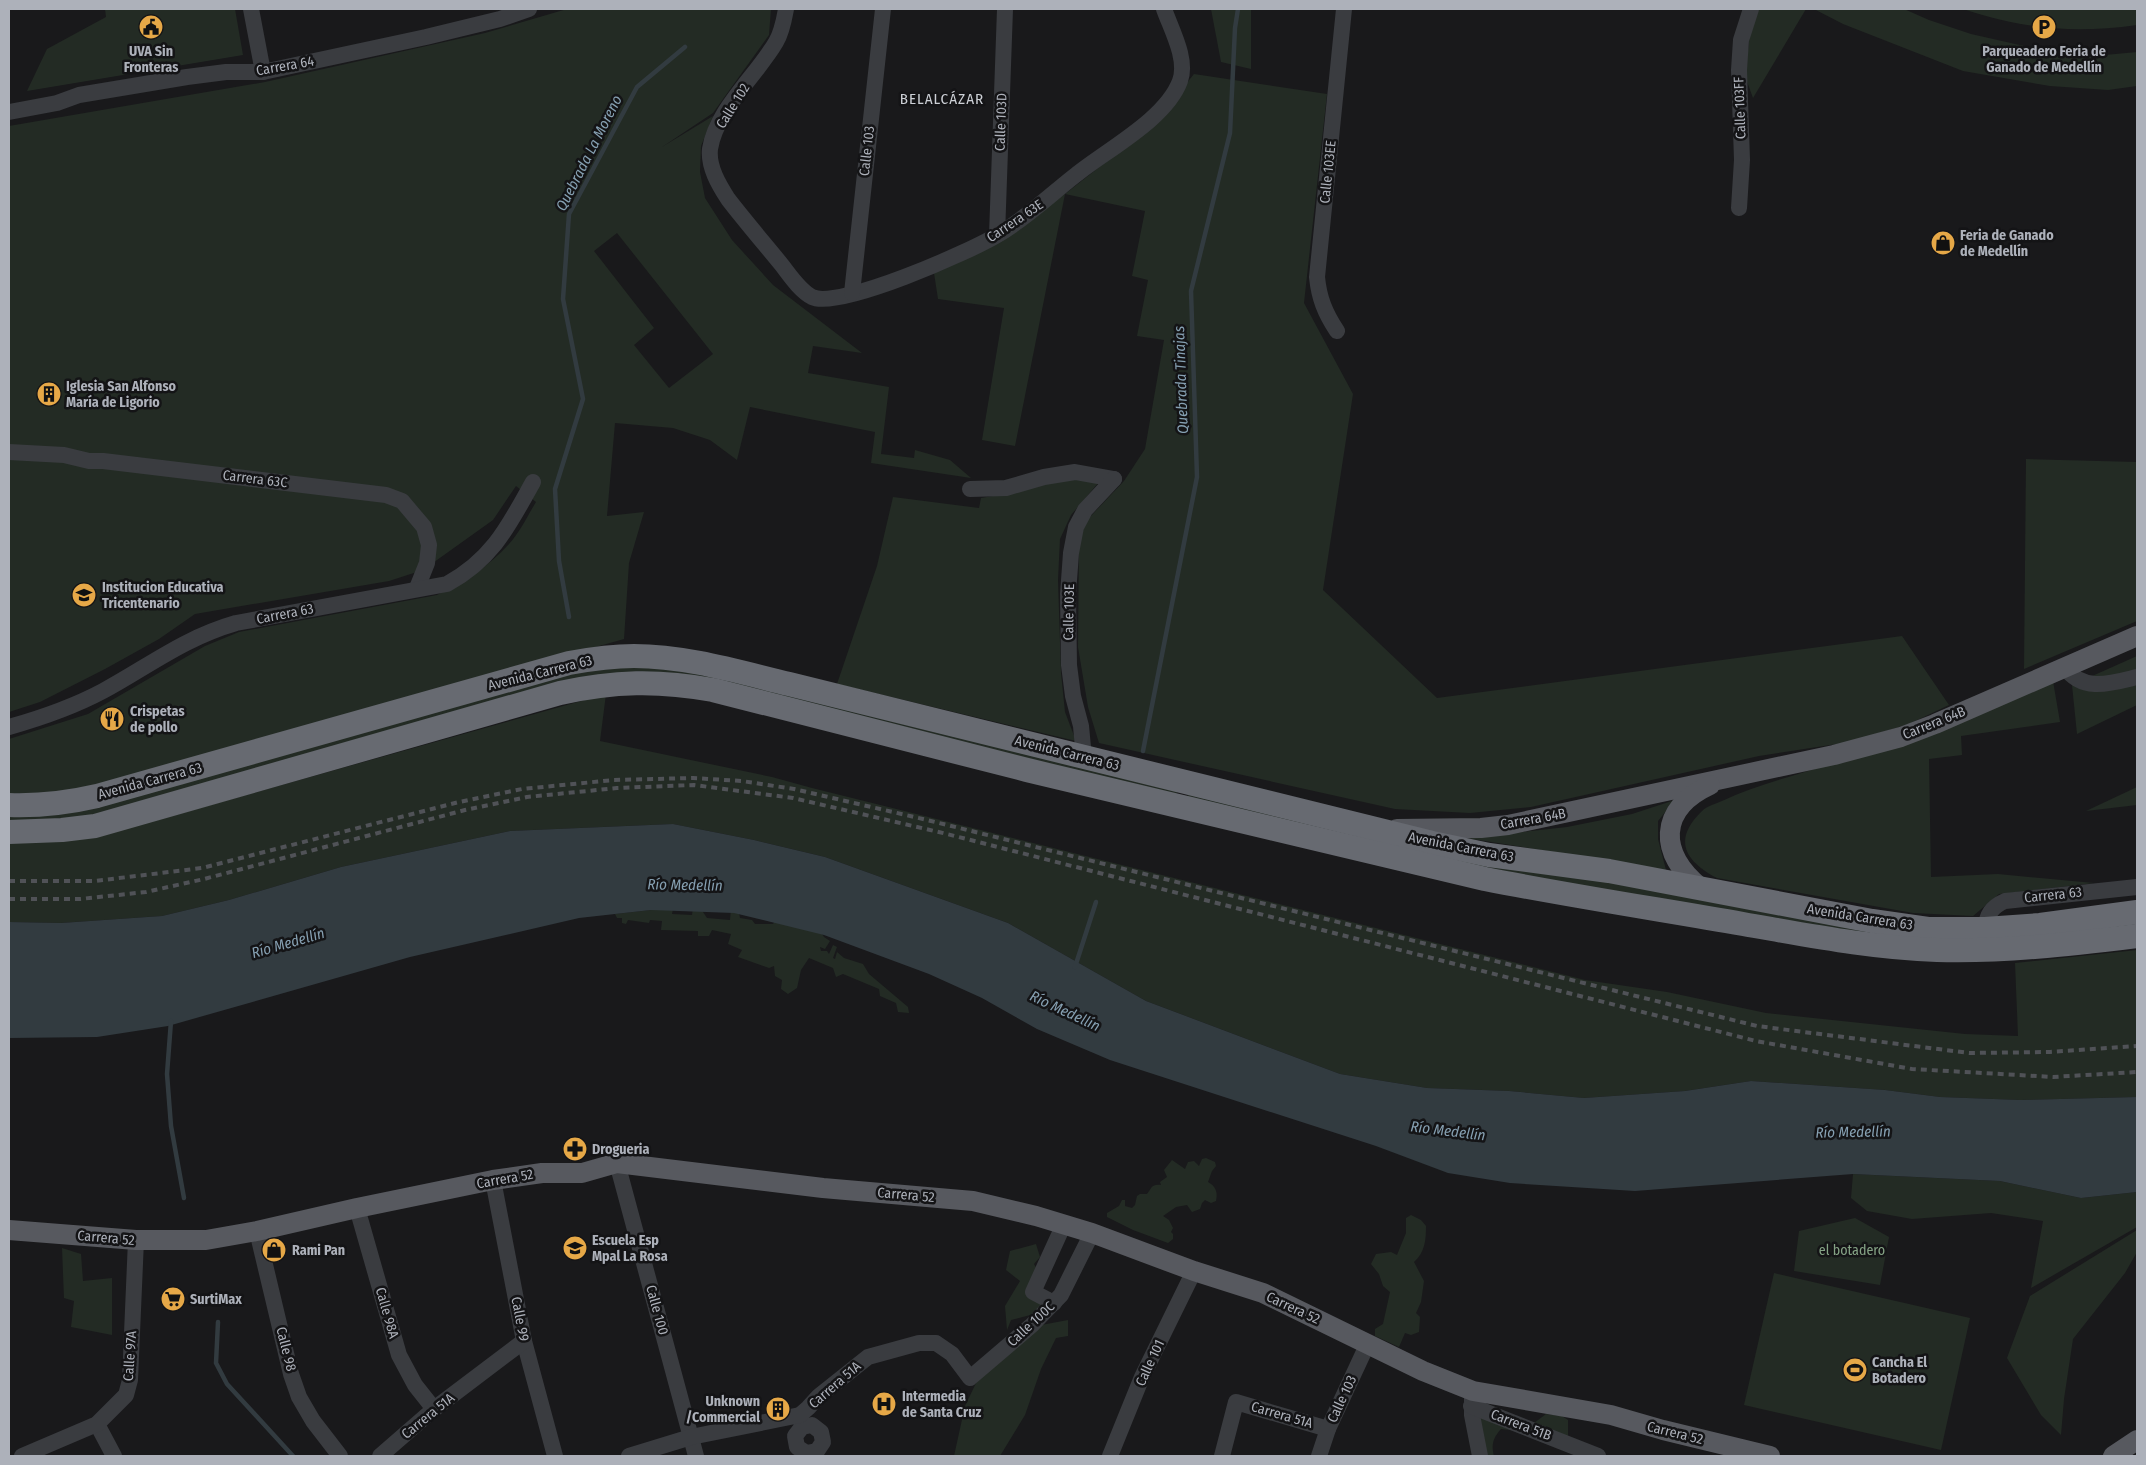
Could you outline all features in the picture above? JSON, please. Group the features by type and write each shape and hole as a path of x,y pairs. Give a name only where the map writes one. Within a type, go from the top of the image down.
{"highway":[{"name":"Avenida Carrera 63","path":"9,806 64,804 569,663 601,658 634,656 686,660 748,674 1084,758 1490,855 1609,872 1882,922 1928,929 1985,929 2040,925 2137,912"},
{"name":"Avenida Carrera 63","path":"9,832 54,831 95,826 560,693 614,683 659,683 713,690 1036,772 1485,879 1561,894 1831,939 1908,948 1938,950 2058,946 2137,936"}],"main road":[{"name":"Carrera 64B","path":"1373,828 1448,829 1508,825 1834,755 1901,737 2137,636"},
{"name":"Carrera 64B","path":"1701,888 1684,874 1676,862 1671,850 1670,826 1673,816 1694,795 1720,780"},
{"name":"Carrera 52","path":"9,1230 172,1242 206,1240 258,1231 493,1180 542,1173 582,1173 617,1163 796,1185 973,1201 1064,1224 1194,1271 1263,1293 1368,1343 1472,1398 1611,1415 1770,1456"},
{"path":"2113,1456 2137,1440"}],"street":[{"path":"251,9 263,72"},
{"name":"Carrera 64","path":"9,112 57,102 79,95 187,76 226,72 263,72 426,37 501,14 529,9"},
{"name":"Calle 102","path":"786,9 777,41 718,127 710,150 713,170 728,200 796,282 812,297"},
{"name":"Calle 103","path":"852,293 883,9"},
{"name":"Calle 103D","path":"997,235 1005,9"},
{"name":"Carrera 63E","path":"812,297 832,298 852,293 933,266 997,235 1042,204 1080,171 1148,122 1166,104 1177,89 1181,78 1182,65 1178,48 1164,9"},
{"name":"Calle 103EE","path":"1336,331 1319,297 1317,277 1344,9"},
{"name":"Calle 103FF","path":"1739,208 1742,160 1740,40 1751,9"},
{"name":"Carrera 63C","path":"9,452 64,455 89,461 103,460 386,495 402,501 424,527 429,545 427,563 417,588"},
{"name":"Calle 103E","path":"970,489 1006,488 1044,477 1075,472 1114,479 1085,510 1076,527 1071,553 1068,594 1069,665 1073,696 1081,726 1084,758"},
{"name":"Carrera 63","path":"9,727 67,708 102,691 188,641 211,630 417,588 447,584 459,577 486,555 502,536 533,482"},
{"path":"2065,668 2071,676 2084,683 2098,685 2137,677"},
{"name":"Carrera 63","path":"1985,929 1987,918 1993,908 2010,899 2137,887"},
{"name":"Calle 100","path":"617,1163 696,1456"},
{"name":"Calle 99","path":"493,1180 524,1341 555,1456"},
{"name":"Calle 98A","path":"357,1208 399,1355 415,1385 434,1409"},
{"path":"1054,1303 1033,1292 1064,1224"},
{"name":"Calle 98","path":"258,1231 291,1374 299,1397 313,1421 340,1456"},
{"name":"Calle 100C","path":"970,1378 1061,1295 1092,1234"},
{"name":"Calle 97A","path":"97,1424 126,1395 130,1380 136,1240"},
{"name":"Calle 101","path":"1110,1456 1142,1376 1194,1271"},
{"name":"Carrera 51A","path":"380,1456 434,1409 524,1341"},
{"name":"Carrera 51A","path":"629,1456 691,1437 801,1421 808,1408 819,1396 868,1357 919,1343 936,1343 952,1354 970,1378"},
{"name":"Calle 103","path":"1319,1456 1328,1429 1368,1343"},
{"path":"1472,1398 1480,1456"},
{"name":"Carrera 51B","path":"1472,1398 1598,1456"},
{"name":"Carrera 51A","path":"1222,1456 1236,1402 1328,1429"},
{"path":"22,1456 97,1424 114,1456"}],"green space":[{"path":"105,9 235,9 243,55 27,91 47,49 106,17"},
{"path":"567,9 771,9 769,35 713,113 662,147 713,116 701,146 700,172 705,198 732,240 773,285 862,353 813,346 808,373 889,387 881,454 914,458 915,450 950,460 971,478 871,463 875,432 750,407 737,460 710,440 673,428 615,423 607,516 644,512 629,563 624,639 211,756 62,793 9,795 9,739 88,714 205,646 239,632 437,595 476,573 493,560 517,534 536,502 516,486 493,520 423,570 389,581 195,614 159,639 105,669 40,702 9,712 9,126 265,82 485,33","holes":["617,233 713,354 669,388 634,345 654,328 594,251"]},
{"path":"1211,9 1251,9 1251,69 1221,62"},
{"path":"1759,9 1806,9 1753,98 1745,76 1750,33"},
{"path":"1814,9 1904,9 1929,20 1971,34 2046,51 2105,55 2137,52 2137,86 2108,90 2050,86 1963,71 1843,24"},
{"path":"1963,9 2137,9 2137,25 2091,29 2049,28 2007,21"},
{"path":"1194,74 1327,94 1304,303 1353,394 1323,590 1437,698 1902,636 1949,705 1909,724 1850,742 1759,756 1531,807 1470,813 1395,809 1099,743 1088,707 1078,647 1079,537 1089,518 1124,481 1145,449 1164,340 1137,336 1148,280 1132,276 1145,211 1065,194 1153,125"},
{"path":"1065,194 1015,446 982,440 1004,308 938,299 934,273"},
{"path":"2026,459 2137,462 2137,621 2024,669"},
{"path":"1079,479 1099,482 1071,515 1060,539 1058,580 1061,673 1065,712 1076,741 837,684 877,566 893,497 979,508 981,498 1011,493 1037,485"},
{"path":"2137,656 2137,705 2077,734 2072,685"},
{"path":"668,665 1177,789 1176,800 665,674 103,815 9,825 9,811 591,668"},
{"path":"2053,681 2060,722 1961,736 1962,755 1929,759 1931,877 1998,874 2094,883 1999,894 1973,916 1913,913 1717,878 1697,864 1690,857 1686,849 1687,831 1702,811 1711,805 1777,780 1819,768"},
{"path":"606,694 600,741 772,777 1585,980 1667,992 1766,1013 1965,1034 2018,1036 2015,963 2137,950 2137,1097 2020,1100 1940,1097 1885,1090 1751,1081 1685,1091 1584,1098 1509,1091 1427,1088 1340,1074 1146,1001 1008,923 825,857 754,840 673,824 510,831 341,867 229,900 162,916 61,923 9,922 9,841 164,818"},
{"path":"2137,787 2137,805 2086,811"},
{"path":"1189,792 1595,879 1806,917 2137,919 2137,929 1887,940 1499,873 1186,801"},
{"path":"1675,800 1658,821 1658,839 1666,870 1466,838 1567,827 1632,814"},
{"path":"674,904 672,914 692,915 693,907 701,909 707,918 730,920 731,908 738,908 740,918 752,920 755,924 773,924 777,918 816,924 824,937 830,941 825,949 820,947 821,951 827,951 829,954 833,945 837,947 833,958 835,959 837,952 844,958 863,964 869,974 908,1007 909,1013 898,1012 896,1003 880,996 879,989 843,974 836,977 833,968 809,958 801,970 797,988 788,994 781,989 782,980 775,976 774,966 769,968 738,957 742,950 728,944 731,934 712,930 709,936 698,936 698,931 661,930 662,921 650,920 649,923 628,920 626,924 622,923 622,918 617,918 615,914 651,910"},
{"path":"1206,1158 1215,1162 1216,1166 1208,1182 1216,1190 1216,1201 1211,1203 1205,1200 1200,1209 1192,1212 1187,1205 1176,1207 1163,1216 1169,1220 1173,1228 1171,1232 1173,1239 1168,1243 1133,1230 1107,1217 1107,1213 1119,1206 1122,1200 1125,1200 1125,1206 1132,1208 1135,1205 1137,1196 1147,1194 1153,1186 1161,1185 1160,1182 1167,1177 1164,1170 1172,1160 1185,1169 1188,1162 1194,1161 1199,1166 1202,1159"},
{"path":"1853,1174 2000,1181 2081,1198 2137,1192 2137,1227 2031,1288 2043,1221 1991,1213 1912,1219 1867,1211 1851,1198"},
{"path":"1411,1215 1421,1220 1426,1226 1424,1246 1421,1254 1414,1262 1424,1281 1421,1302 1416,1313 1420,1317 1419,1332 1411,1335 1405,1333 1399,1347 1375,1336 1375,1329 1383,1324 1390,1292 1383,1286 1379,1274 1371,1264 1376,1254 1391,1252 1397,1255 1406,1233 1406,1218"},
{"name":"el botadero","path":"1855,1218 1889,1237 1880,1285 1794,1271 1799,1231"},
{"path":"2137,1230 2137,1252 2125,1273 2073,1339 2061,1435 2041,1415 2007,1358 2030,1296"},
{"path":"1036,1244 1040,1257 1034,1264 1042,1278 1036,1295 1061,1295 1042,1312 1011,1320 1007,1330 1005,1306 1020,1281 1006,1270 1010,1251"},
{"path":"62,1248 81,1254 83,1281 112,1278 112,1335 71,1327 74,1301 64,1298"},
{"name":"Cancha El Botadero","path":"1774,1273 1970,1318 1941,1450 1744,1405"},
{"path":"1068,1320 1068,1336 1056,1338 1041,1369 1025,1415 1000,1456 954,1456 965,1406 977,1381 1020,1329"},
{"path":"1487,1404 1534,1423 1546,1414 1562,1416 1568,1420 1568,1437 1501,1429 1493,1442 1494,1456 1486,1456 1478,1420"}],"water":[{"name":"Río Medellín","path":"673,824 754,840 825,857 1008,923 1146,1001 1340,1074 1427,1088 1509,1091 1584,1098 1685,1091 1751,1081 1885,1090 1940,1097 2020,1100 2137,1097 2137,1192 2081,1198 2000,1181 1853,1174 1635,1191 1510,1183 1448,1173 1376,1146 1110,1060 1037,1029 982,998 929,974 824,935 734,913 651,910 579,918 410,957 168,1026 97,1037 9,1038 9,922 61,923 162,916 229,900 341,867 510,831"}],"waterway":[{"name":"Quebrada Tinajas","path":"1143,751 1197,477 1191,291 1230,133 1235,28 1238,9"},
{"name":"Quebrada La Moreno","path":"569,617 559,561 555,489 583,399 563,299 569,214 637,87 685,47"},
{"name":"Quebrada Tinajas","path":"1075,967 1096,902"},
{"path":"171,1021 167,1074 171,1126 184,1198"},
{"path":"218,1322 216,1363 227,1384 293,1456"}],"railway":[{"path":"9,881 95,881 202,868 459,802 522,789 614,780 693,778 742,781 794,789 927,820 1757,1026 1969,1053 2050,1052 2137,1046"},
{"path":"9,899 80,899 146,892 204,879 465,810 527,797 617,788 694,785 793,798 947,834 1756,1041 1912,1069 2053,1077 2137,1072"}],"place":[{"name":"UVA Sin Fronteras","path":"151,27"},
{"name":"Parqueadero Feria de Ganado de Medellín","path":"2044,27"},
{"name":"Feria de Ganado de Medellín","path":"1943,243"},
{"name":"Iglesia San Alfonso María de Ligorio","path":"49,394"},
{"name":"Institucion Educativa Tricentenario","path":"84,595"},
{"name":"Crispetas de pollo","path":"112,719"},
{"name":"Drogueria","path":"575,1149"},
{"name":"Escuela Esp Mpal La Rosa","path":"575,1248"},
{"name":"Rami Pan","path":"274,1250"},
{"name":"SurtiMax","path":"173,1299"},
{"name":"Cancha El Botadero","path":"1855,1370"},
{"name":"Intermedia de Santa Cruz","path":"884,1404"},
{"name":"Unknown /Commercial","path":"778,1409"}],"district":[{"name":"BELALCÁZAR","path":"942,99"}]}
